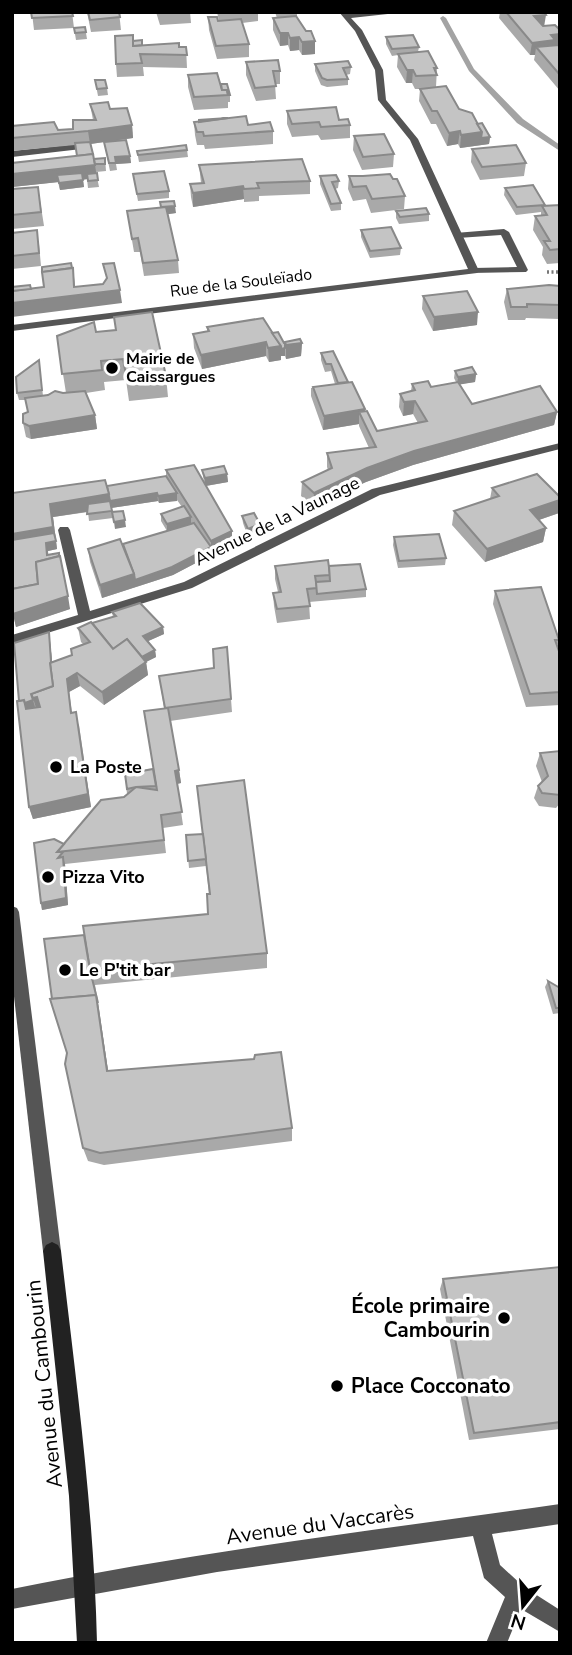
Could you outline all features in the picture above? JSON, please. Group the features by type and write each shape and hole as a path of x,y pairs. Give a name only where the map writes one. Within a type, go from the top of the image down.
{"street":[{"path":"344,14 403,12"},
{"path":"344,14 358,30 379,70 382,100 414,139 474,271"},
{"path":"12,154 87,146"},
{"name":"Rue de la Souleïado","path":"12,328 474,271 523,270 504,232 458,235"},
{"name":"Avenue de la Vaunage","path":"12,640 188,585 376,492 560,446"},
{"path":"64,530 85,617"},
{"name":"Avenue du Cambourin","path":"12,912 87,1582 87,1643"},
{"name":"Avenue du Vaccarès","path":"12,1599 87,1582 367,1539 560,1514"},
{"path":"480,1526 491,1571 517,1594 560,1622"},
{"path":"496,1643 517,1594"}],"building":[{"path":"31,12 72,12 73,16 32,18"},
{"path":"88,12 119,12 120,17 90,20"},
{"path":"506,12 544,12 546,15 534,16 543,26 555,25 560,34 551,35 555,40 532,43"},
{"path":"296,16 306,31 311,31 315,41 302,42 299,37 290,38 288,33 280,33 273,18"},
{"path":"208,17 217,17 218,21 241,19 249,44 216,46"},
{"path":"85,27 86,32 75,33 74,28"},
{"path":"133,35 133,46 179,43 179,47 186,47 187,55 140,54 142,63 116,64 115,36"},
{"path":"413,35 419,47 392,49 386,37"},
{"path":"142,40 142,45 133,46 133,41"},
{"path":"560,45 560,75 536,47"},
{"path":"428,51 437,68 434,68 437,75 416,76 413,70 407,70 398,54"},
{"path":"278,60 280,71 273,71 276,86 255,88 246,62"},
{"path":"348,61 351,67 343,68 348,79 322,78 315,64"},
{"path":"217,73 222,90 227,90 228,95 194,97 188,75"},
{"path":"95,80 105,80 107,88 97,89"},
{"path":"221,84 227,84 230,95 227,90 222,90"},
{"path":"446,86 459,109 472,113 482,132 461,135 460,131 449,133 420,89"},
{"path":"108,102 110,109 127,108 132,125 12,138 12,126 54,122 58,130 73,129 73,120 96,120 90,104"},
{"path":"336,107 339,120 348,119 350,125 321,127 319,122 292,124 287,111"},
{"path":"246,116 248,125 270,122 273,131 204,136 203,132 197,132 194,122"},
{"path":"482,123 490,137 481,138 482,132 477,124"},
{"path":"384,134 394,154 363,157 354,136"},
{"path":"126,140 130,156 115,157 116,163 109,163 104,142"},
{"path":"90,142 93,154 77,156 75,143"},
{"path":"186,145 187,150 138,155 137,151"},
{"path":"516,145 526,163 482,167 472,149"},
{"path":"93,154 95,165 12,174 12,163"},
{"path":"105,158 105,164 95,164 94,159"},
{"path":"302,159 310,181 257,183 259,188 244,189 243,186 193,193 190,184 204,183 199,165"},
{"path":"164,171 169,191 137,194 133,174"},
{"path":"82,173 83,180 59,183 57,175"},
{"path":"97,173 98,180 88,181 87,174"},
{"path":"390,174 393,179 397,179 405,196 372,199 366,186 353,187 349,176 363,176"},
{"path":"336,175 339,181 332,182 341,203 331,204 320,176"},
{"path":"533,185 545,205 517,207 505,188"},
{"path":"38,187 41,212 12,215 12,189"},
{"path":"174,201 175,206 161,207 160,202"},
{"path":"560,205 560,249 550,250 544,241 550,241 535,216 547,215 542,206"},
{"path":"166,207 178,260 143,263 138,238 132,239 127,211"},
{"path":"426,208 429,214 400,217 396,211"},
{"path":"391,227 401,248 370,251 361,230"},
{"path":"37,230 39,253 12,256 12,233"},
{"path":"71,263 72,268 42,272 42,267"},
{"path":"114,263 120,290 12,303 12,291 44,287 42,272 73,268 74,287 103,284 107,278 103,264"},
{"path":"30,285 31,289 12,291 12,287"},
{"path":"560,286 560,305 527,304 527,307 511,307 507,289"},
{"path":"467,291 478,312 434,317 423,296"},
{"path":"152,312 166,376 127,380 123,359 101,361 102,370 62,374 57,336 94,322 96,332 116,330 114,317"},
{"path":"263,318 281,346 268,348 266,342 201,355 193,334 209,331 207,327"},
{"path":"278,332 285,348 281,349 272,333"},
{"path":"300,339 302,343 286,345 285,342"},
{"path":"333,351 348,382 338,383 331,364 326,364 321,353"},
{"path":"39,360 42,390 17,393 16,377"},
{"path":"472,367 476,374 458,377 455,371"},
{"path":"428,381 431,387 458,382 472,404 540,386 557,412 414,451 367,468 314,493 302,482 332,468 327,453 376,447 359,412 367,411 377,431 427,421 415,401 404,402 400,394 415,390 412,384"},
{"path":"352,382 365,409 324,416 313,387"},
{"path":"55,391 85,391 95,415 29,426 23,423 23,414 28,412 25,398 48,395"},
{"path":"194,465 232,531 211,541 166,470"},
{"path":"224,466 227,474 205,478 202,470"},
{"path":"537,474 560,497 560,500 530,510 546,528 487,549 454,511 499,496 492,488"},
{"path":"166,476 177,493 158,496 157,493 110,501 107,486"},
{"path":"105,480 109,494 50,504 53,527 12,534 12,493"},
{"path":"110,501 112,511 87,514 88,504"},
{"path":"184,506 191,517 167,524 161,514"},
{"path":"123,511 125,520 114,522 112,512"},
{"path":"254,513 260,524 248,529 242,516"},
{"path":"194,523 211,547 172,567 135,580 123,544"},
{"path":"54,533 56,541 46,543 47,555 59,553 59,556 36,562 38,584 12,589 12,540"},
{"path":"439,534 446,558 399,561 394,537"},
{"path":"120,539 134,574 100,585 88,549"},
{"path":"60,556 68,596 13,614 12,589 38,584 36,562"},
{"path":"328,560 330,575 315,576 317,588 307,589 310,606 277,609 273,593 281,592 275,566"},
{"path":"360,564 366,589 317,594 316,582 330,581 329,566"},
{"path":"541,587 559,640 555,640 560,654 560,692 530,694 495,591"},
{"path":"140,603 163,627 143,636 155,650 142,657 127,639 113,649 92,623 116,616 112,612"},
{"path":"91,622 113,649 127,639 146,662 102,692 77,673 67,679 71,713 76,712 88,794 29,807 17,701 24,700 26,709 40,707 37,697 33,698 31,694 53,686 50,663 72,655 71,649 90,642 78,628"},
{"path":"49,632 53,686 31,694 33,700 25,703 24,700 19,701 14,643"},
{"path":"227,647 231,699 165,708 159,676 214,668 213,649"},
{"path":"168,708 179,770 175,771 182,812 161,815 164,840 57,852 101,800 124,797 136,787 157,790 144,711"},
{"path":"560,751 560,795 542,793 538,786 548,776 540,753"},
{"path":"153,769 156,786 127,789 125,774"},
{"path":"244,780 267,953 90,970 83,926 208,914 207,894 210,894 197,786"},
{"path":"203,834 206,859 188,861 186,835"},
{"path":"54,839 64,844 57,852 63,852 58,858 63,857 66,898 41,903 34,843"},
{"path":"84,935 98,1003 96,995 52,999 44,939"},
{"path":"548,981 560,988 560,1008 556,1008"},
{"path":"96,995 107,1071 254,1059 255,1055 281,1052 292,1128 100,1153 83,1148 65,1064 67,1053 50,999"},
{"path":"560,1267 560,1422 474,1433 443,1279"}],"waterway":[{"path":"443,18 471,70 520,121 560,149"}],"place":[{"name":"Mairie de Caissargues","path":"112,368"},
{"name":"La Poste","path":"56,767"},
{"name":"Pizza Vito","path":"48,877"},
{"name":"Le P'tit bar","path":"65,970"},
{"name":"École primaire Cambourin","path":"504,1318"},
{"name":"Place Cocconato","path":"337,1386"}]}
